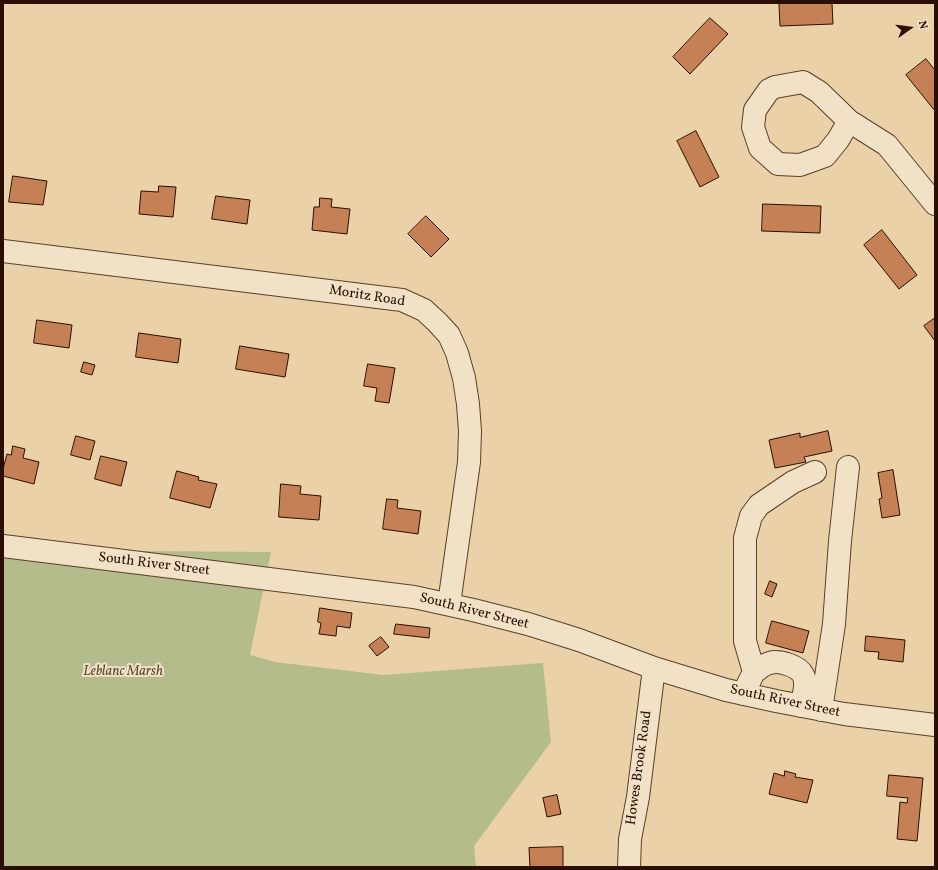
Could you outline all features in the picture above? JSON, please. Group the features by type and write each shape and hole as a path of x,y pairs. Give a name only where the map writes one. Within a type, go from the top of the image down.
{"street":[{"path":"849,121 887,145 935,204"},
{"name":"Moritz Road","path":"3,251 402,300 424,310 449,335 458,353 468,404 470,431 469,462 449,604"},
{"path":"811,708 834,624 840,541 848,467"},
{"path":"754,672 745,641 745,538 751,516 759,505 793,482 815,472"},
{"name":"South River Street","path":"3,546 414,597 449,604 528,624 579,640 654,668 743,694 844,714 935,726"},
{"path":"743,694 754,672 771,662 786,663 794,667 803,675 811,708"},
{"name":"Howes Brook Road","path":"629,867 630,839 638,797 654,668"}],"green space":[{"name":"Leblanc Marsh","path":"3,550 271,552 250,655 275,662 383,675 543,663 551,742 474,846 476,867 3,867"}],"building":[{"path":"832,3 833,24 780,26 779,4"},
{"path":"710,18 728,34 690,74 673,57"},
{"path":"926,59 935,70 935,111 906,75"},
{"path":"696,131 719,177 700,187 677,141"},
{"path":"13,176 47,181 43,205 9,202"},
{"path":"159,186 176,187 173,217 139,214 141,191 158,192"},
{"path":"216,196 250,200 247,224 212,219"},
{"path":"320,198 332,199 331,207 350,209 347,234 312,230 314,207 319,207"},
{"path":"763,204 821,206 820,233 762,231"},
{"path":"426,216 449,239 431,257 408,234"},
{"path":"882,230 917,275 899,289 864,245"},
{"path":"935,318 935,341 924,326"},
{"path":"37,320 72,325 69,348 34,343"},
{"path":"139,333 181,339 178,363 136,357"},
{"path":"240,346 289,354 285,377 236,369"},
{"path":"84,362 95,365 92,375 81,372"},
{"path":"368,364 395,368 389,403 375,401 377,388 364,386"},
{"path":"828,431 832,451 804,457 806,462 775,468 769,440 800,433 800,437"},
{"path":"76,436 95,441 90,460 71,455"},
{"path":"13,446 25,449 23,458 39,462 34,484 3,476 3,469 7,454 11,455"},
{"path":"101,456 127,462 121,486 95,479"},
{"path":"893,470 900,515 882,518 879,499 882,498 878,473"},
{"path":"177,471 199,477 198,480 217,484 210,508 170,498"},
{"path":"281,484 301,486 300,494 321,496 319,520 279,517"},
{"path":"387,499 398,500 397,508 421,511 418,534 383,529"},
{"path":"770,581 777,584 772,597 765,594"},
{"path":"320,608 352,613 350,628 337,626 336,636 319,634 321,623 318,622"},
{"path":"772,621 809,631 803,653 766,643"},
{"path":"396,624 430,628 429,638 394,634"},
{"path":"866,636 905,640 903,662 878,659 879,652 865,651"},
{"path":"381,637 389,647 377,656 369,646"},
{"path":"785,771 796,774 795,777 813,780 807,803 769,794 774,773 784,776"},
{"path":"889,775 923,778 917,841 897,839 900,802 907,803 908,798 887,796"},
{"path":"557,795 561,814 547,817 543,798"},
{"path":"563,847 563,867 530,867 529,848"}]}
